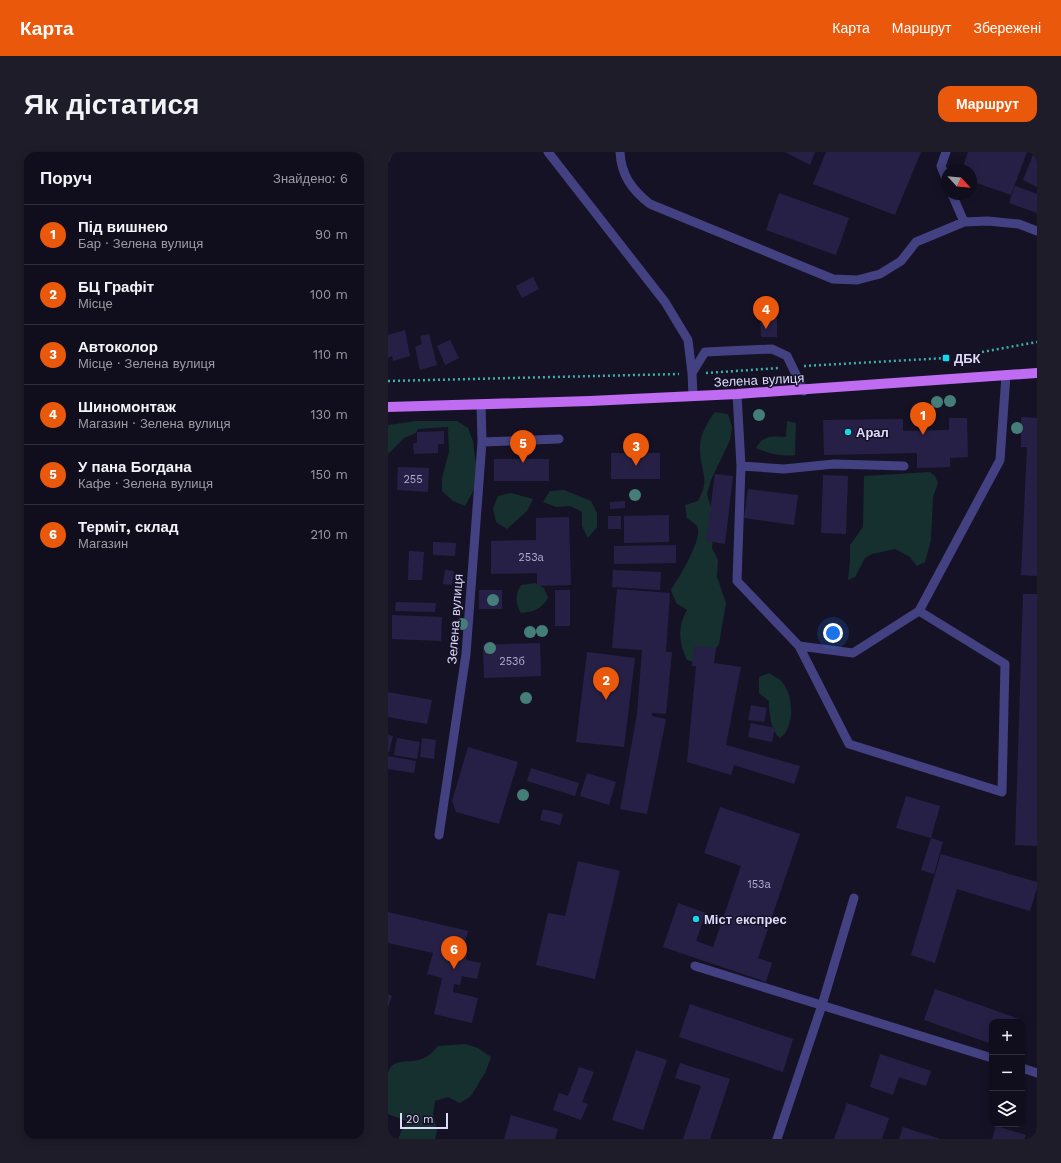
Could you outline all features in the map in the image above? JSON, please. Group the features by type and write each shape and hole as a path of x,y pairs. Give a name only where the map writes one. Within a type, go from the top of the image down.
{"main road":[{"name":"Зелена вулиця","path":"388,407 804,391 1037,373"}],"lane":[{"path":"548,152 665,302 688,340 693,396"},
{"path":"620,152 620,163 626,179 636,194 650,204 833,279 857,280 880,274 901,261 916,242 964,222 988,221 1019,224 1037,231"},
{"path":"942,164 946,152"},
{"path":"955,200 964,222"},
{"path":"692,373 705,352 772,349 787,356 794,367 804,391"},
{"path":"799,646 853,653 919,612 1000,460 1006,375"},
{"path":"737,394 741,466 737,581 799,646 849,744 1002,792 1005,664 919,612"},
{"name":"Зелена вулиця","path":"439,835 466,654 482,442 481,404"},
{"path":"482,442 559,439"},
{"path":"741,466 784,469 834,464 904,466"},
{"path":"777,1139 822,1005 854,898"},
{"path":"695,966 989,1057"},
{"path":"1025,1069 1037,1072"}],"path":[{"path":"982,352 1037,342"},
{"path":"388,381 692,373 946,358"}],"green space":[{"path":"715,412 728,414 732,427 730,440 711,480 707,494 715,521 712,548 718,560 717,577 726,603 719,644 711,655 700,664 687,660 684,654 680,629 687,610 676,603 671,590 694,549 697,540 697,526 687,518 685,505 698,501 702,493 704,486 704,475 700,457 700,444 706,425"},
{"path":"417,421 457,421 468,428 473,441 478,482 465,506 453,501 442,491 442,478 449,452 448,427 418,429 416,433 404,438 388,454 388,425"},
{"path":"787,421 796,423 795,455 775,454 756,448 768,437 786,437"},
{"path":"930,472 935,476 938,483 933,497 931,540 925,562 917,566 910,557 895,549 872,554 865,558 855,577 848,580 850,545 863,527 864,476"},
{"path":"564,490 591,501 597,513 597,527 588,538 582,526 582,512 570,506 556,507 543,502 550,491"},
{"path":"511,493 533,499 527,511 507,529 496,522 493,509 498,496"},
{"path":"535,583 544,588 548,598 543,605 537,609 521,613 516,599 519,588 521,585"},
{"path":"769,673 782,682 789,695 791,703 788,727 780,738 774,731 770,716 769,701 759,693 759,677"},
{"path":"465,1044 478,1048 491,1057 486,1071 471,1096 460,1103 448,1097 435,1101 433,1114 437,1131 435,1139 398,1139 406,1121 388,1114 388,1073 390,1068 397,1063 414,1061 427,1057 438,1046"}],"building":[{"path":"388,152 394,152 388,164"},
{"path":"785,152 815,152 810,165"},
{"path":"826,152 921,152 895,215 813,184"},
{"path":"968,152 1027,152 1011,195 977,183 977,164 964,164"},
{"path":"1034,152 1037,152 1037,187 1023,180"},
{"path":"1015,186 1037,194 1037,213 1009,203"},
{"path":"779,193 849,218 836,255 766,230"},
{"path":"533,277 539,289 522,298 516,286"},
{"path":"760,311 777,311 777,337 761,337"},
{"path":"405,330 410,356 393,361 392,356 388,358 388,335"},
{"path":"429,334 437,365 420,370 415,347 422,344 420,336"},
{"path":"450,340 459,358 445,365 437,346"},
{"path":"1021,417 1037,418 1037,576 1021,575 1027,447 1021,447"},
{"path":"949,418 967,418 968,457 950,458 950,467 917,468 917,453 824,455 823,420 903,419 903,431 949,430"},
{"path":"444,431 444,444 438,444 438,453 414,454 413,443 417,443 417,432"},
{"path":"611,453 660,453 660,479 611,479"},
{"path":"494,459 549,459 549,481 494,481"},
{"path":"398,467 429,468 428,492 397,490"},
{"path":"715,474 733,476 725,544 706,541"},
{"path":"823,475 848,476 846,534 821,533"},
{"path":"748,489 798,495 794,525 744,518"},
{"path":"625,501 625,508 610,509 610,502"},
{"path":"669,515 669,542 624,543 624,516"},
{"path":"608,516 621,516 621,529 608,529"},
{"path":"569,517 571,585 537,586 537,573 491,574 491,541 536,540 536,518"},
{"path":"433,542 456,543 455,556 433,555"},
{"path":"676,545 676,563 614,564 614,546"},
{"path":"409,551 424,552 422,580 408,580"},
{"path":"445,570 454,571 452,585 443,584"},
{"path":"613,570 661,572 660,590 612,587"},
{"path":"617,589 670,593 666,652 672,652 666,714 652,713 652,716 666,719 647,814 620,809 637,714 642,650 612,648"},
{"path":"479,590 502,590 502,609 479,609"},
{"path":"555,590 570,590 570,626 555,626"},
{"path":"1023,594 1037,594 1037,846 1015,845"},
{"path":"455,595 461,596 461,602 454,601"},
{"path":"396,602 436,603 435,612 395,611"},
{"path":"392,615 442,617 441,641 392,639"},
{"path":"540,643 541,676 484,678 483,645"},
{"path":"694,646 716,648 714,663 741,667 726,745 800,766 794,784 734,765 731,775 687,762 696,666 692,666"},
{"path":"587,652 635,658 624,747 576,742"},
{"path":"388,692 432,700 427,724 388,717"},
{"path":"751,705 767,708 764,722 748,720"},
{"path":"751,723 775,728 772,742 748,737"},
{"path":"388,735 393,736 389,752 388,752"},
{"path":"397,738 420,742 417,759 394,755"},
{"path":"422,738 436,740 434,759 420,757"},
{"path":"468,747 518,762 499,824 456,812 452,801"},
{"path":"388,756 416,761 414,773 388,769"},
{"path":"531,768 579,783 575,796 527,781"},
{"path":"587,773 616,782 609,805 580,796"},
{"path":"906,796 940,806 931,838 896,828"},
{"path":"720,807 800,834 758,958 772,963 766,982 663,947 678,903 706,913 696,941 713,947 741,866 704,853"},
{"path":"543,809 563,814 560,825 540,820"},
{"path":"931,838 943,842 934,874 921,870"},
{"path":"941,854 1037,882 1037,888 1030,911 957,889 935,963 911,955"},
{"path":"578,861 620,871 595,979 536,965 548,913 565,916"},
{"path":"388,912 468,931 462,953 467,954 466,960 481,963 477,979 462,976 460,985 454,984 453,992 478,998 472,1023 434,1014 442,978 427,974 433,953 388,943"},
{"path":"935,989 1019,1019 989,1019 989,1043 924,1020"},
{"path":"388,994 392,996 388,1007"},
{"path":"690,1004 793,1039 783,1072 679,1037"},
{"path":"636,1050 667,1060 643,1130 612,1120"},
{"path":"880,1054 931,1071 926,1086 899,1077 893,1095 870,1087"},
{"path":"680,1063 730,1079 710,1139 683,1139 701,1086 675,1078"},
{"path":"579,1067 594,1072 582,1102 588,1104 581,1120 553,1110 559,1093 568,1096"},
{"path":"847,1103 889,1118 882,1139 834,1139"},
{"path":"511,1115 558,1129 555,1139 504,1139"},
{"path":"903,1127 940,1139 899,1139"},
{"path":"996,1127 1026,1135 1024,1139 992,1139"}],"place":[{"name":"Шиномонтаж","path":"766,329"},
{"name":"ДБК","path":"946,358"},
{"name":"Арал","path":"848,432"},
{"name":"Під вишнею","path":"923,435"},
{"name":"У пана Богдана","path":"523,463"},
{"name":"Автоколор","path":"636,466"},
{"name":"БЦ Графіт","path":"606,700"},
{"name":"Міст експрес","path":"696,919"},
{"name":"Терміт, склад","path":"454,969"}]}
